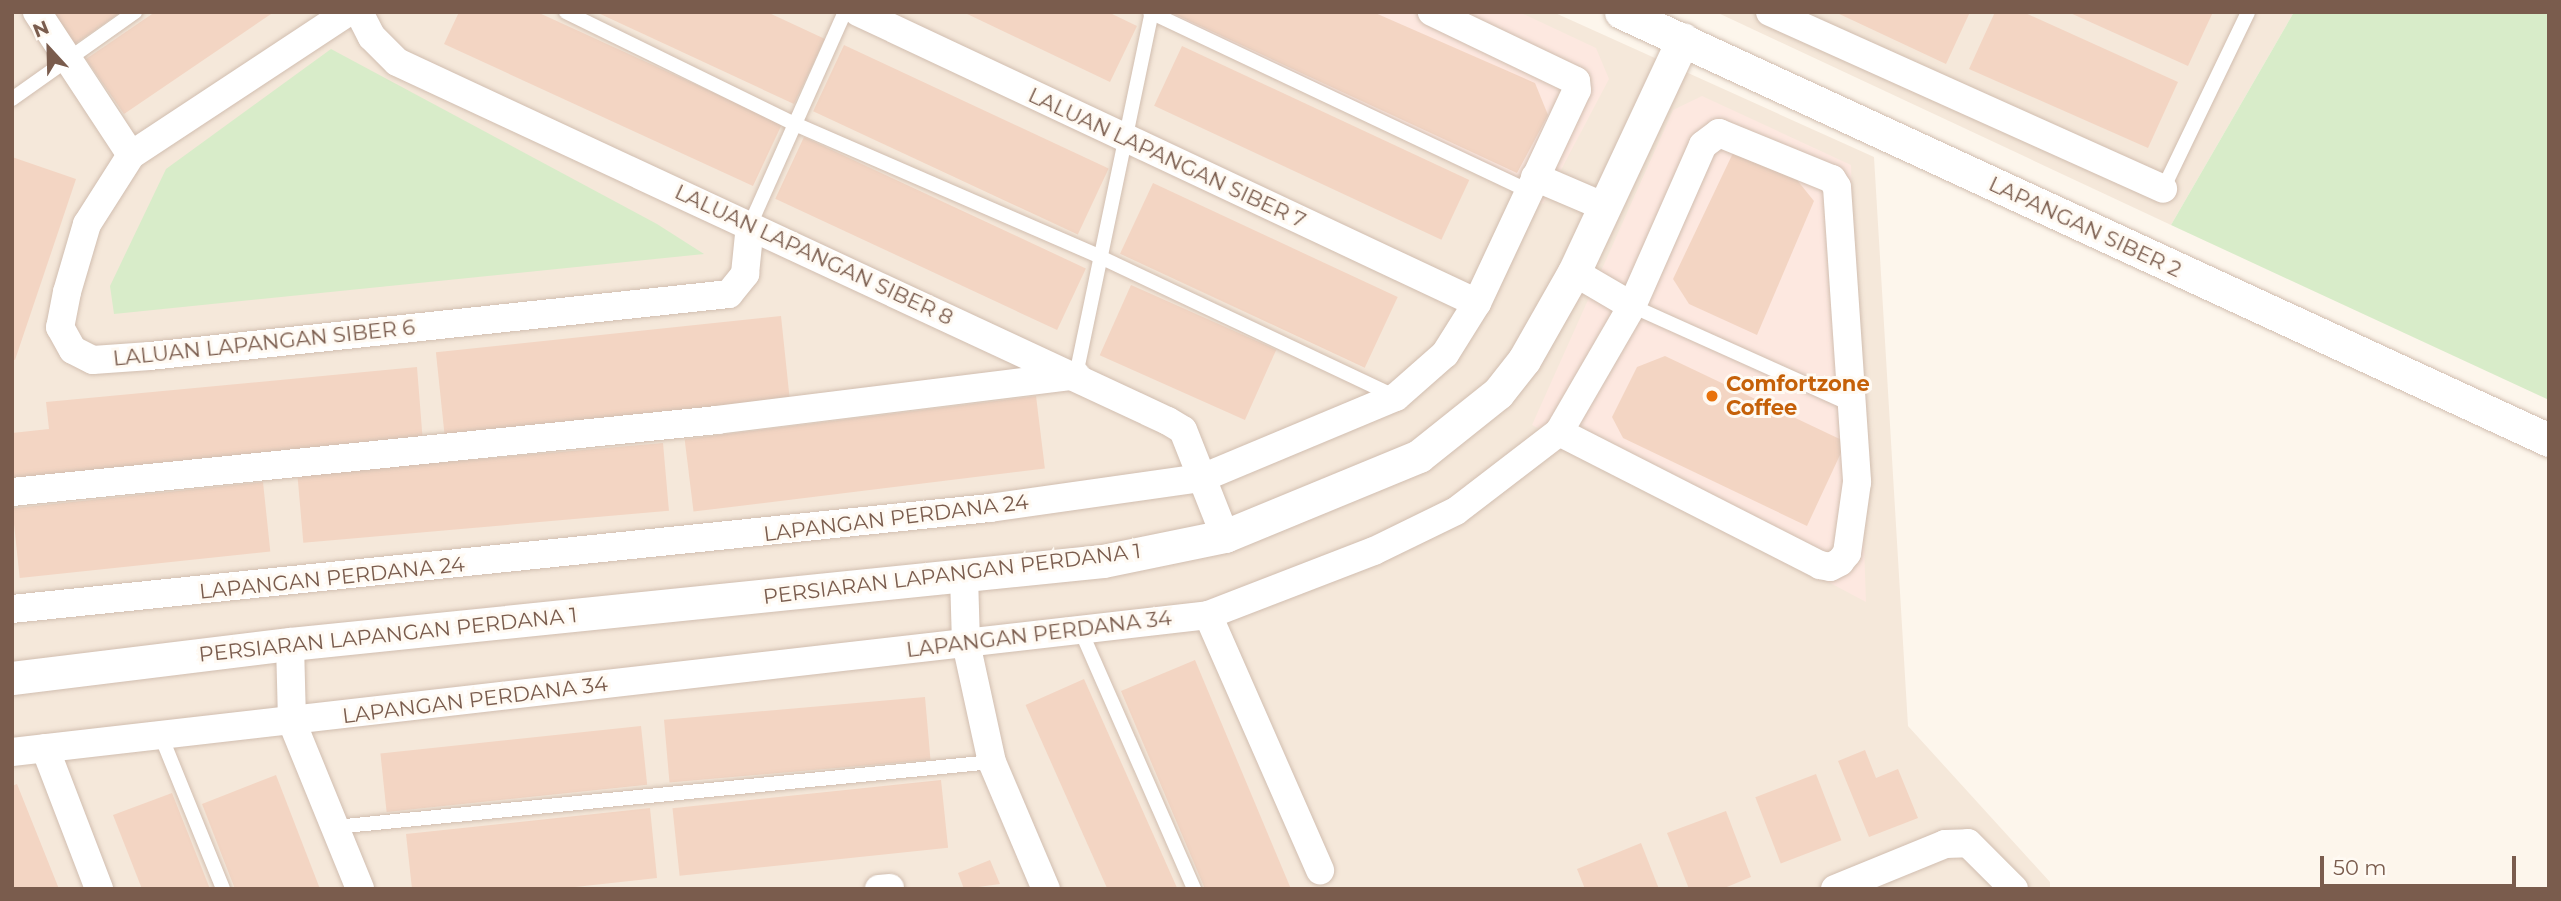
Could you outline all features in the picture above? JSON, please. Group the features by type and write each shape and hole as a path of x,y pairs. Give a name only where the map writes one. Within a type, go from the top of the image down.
{"street":[{"path":"37,12 131,155"},
{"name":"LALUAN LAPANGAN SIBER 6","path":"348,12 131,155 88,224 60,327 73,350 93,360 729,294 745,274 750,225"},
{"name":"LALUAN LAPANGAN SIBER 8","path":"359,12 372,37 397,62 1076,375 1183,430 1225,536"},
{"name":"LALUAN LAPANGAN SIBER 7","path":"858,12 1476,303"},
{"name":"LAPANGAN PERDANA 24","path":"12,609 990,508 1202,478 1396,397 1446,354 1476,303 1577,90 1576,81 1432,12"},
{"name":"LAPANGAN SIBER 2","path":"1621,12 2549,440"},
{"path":"1770,12 2162,190"},
{"name":"PERSIARAN LAPANGAN PERDANA 1","path":"12,678 290,644 1102,561 1225,536 1419,456 1498,393 1524,360 1574,272 1683,39"},
{"name":"LAPANGAN PERDANA 34","path":"12,752 1208,615 1374,551 1457,511 1559,432 1632,306 1703,145 1719,133 1832,179 1837,187 1852,405"},
{"path":"1532,184 1603,206"},
{"path":"1574,272 1632,306"},
{"path":"12,492 717,419 1076,375"},
{"path":"1559,432 1829,567 1847,552 1856,493 1852,405"},
{"path":"964,576 966,643 992,762 1046,889"},
{"path":"1208,615 1320,870"},
{"path":"290,644 292,722 360,889"},
{"path":"45,748 99,889"},
{"path":"1835,889 1945,844 1968,843 2014,889"}],"lane":[{"path":"12,99 135,12"},
{"path":"566,12 795,124 1098,256 1396,397"},
{"path":"750,225 845,12"},
{"path":"2162,190 2248,12"},
{"path":"1076,375 1098,256 1151,13 1532,184"},
{"path":"1632,306 1852,405"},
{"path":"1080,629 1194,889"},
{"path":"161,736 223,889"},
{"path":"335,827 992,762"}],"shaded area":[{"path":"12,12 1553,12 1874,157 1908,726 2050,882 2050,889 12,889"},
{"path":"1139,12 1519,12 1596,48 1609,79 1543,204"},
{"path":"1716,12 2294,12 2171,225"},
{"path":"1702,96 1851,165 1866,602 1532,425 1673,110"}],"green space":[{"path":"2294,12 2549,12 2549,400 2171,225"},
{"path":"331,49 657,224 704,254 114,314 110,286 166,169"}],"building":[{"path":"53,12 121,12 75,44"},
{"path":"155,12 274,12 124,114 86,59"},
{"path":"459,12 537,12 782,124 753,186 444,44"},
{"path":"596,12 767,12 825,39 794,104"},
{"path":"963,12 1108,12 1137,26 1110,82"},
{"path":"1170,12 1373,12 1535,83 1548,115 1517,173"},
{"path":"1835,12 1970,12 1946,64"},
{"path":"1995,12 2023,12 2178,82 2148,148 1969,69"},
{"path":"2068,12 2213,12 2188,66"},
{"path":"844,45 1109,168 1078,235 813,111"},
{"path":"1182,46 1469,180 1441,240 1154,106"},
{"path":"804,137 1086,268 1057,330 775,199"},
{"path":"1733,153 1797,180 1814,201 1757,335 1689,304 1673,279"},
{"path":"12,157 76,179 15,360 12,359"},
{"path":"1153,183 1398,297 1365,368 1120,254"},
{"path":"1131,285 1276,350 1245,420 1100,355"},
{"path":"781,316 790,399 445,435 436,352"},
{"path":"1665,356 1846,442 1807,526 1623,438 1612,417 1637,367"},
{"path":"417,367 423,443 12,482 12,433 49,429 46,402"},
{"path":"1036,396 1045,468 694,512 685,439"},
{"path":"663,443 669,511 303,543 297,475"},
{"path":"263,482 270,552 20,578 12,508"},
{"path":"1195,660 1291,889 1205,889 1121,691"},
{"path":"1084,679 1177,889 1107,889 1026,705"},
{"path":"925,697 930,760 669,783 664,720"},
{"path":"641,726 647,785 387,812 380,753"},
{"path":"1865,750 1876,778 1898,769 1918,818 1869,837 1838,761"},
{"path":"1816,774 1841,840 1781,864 1755,797"},
{"path":"276,775 320,889 235,889 202,804"},
{"path":"941,780 948,848 680,876 672,808"},
{"path":"17,784 59,889 12,889 12,786"},
{"path":"172,793 210,889 142,889 113,815"},
{"path":"650,808 657,878 557,889 412,889 406,834"},
{"path":"1726,811 1751,877 1722,889 1689,889 1667,833"},
{"path":"1641,843 1659,889 1585,889 1577,869"},
{"path":"990,860 1000,884 964,889 958,873"}],"place":[{"name":"Comfortzone Coffee","path":"1712,396"}]}
